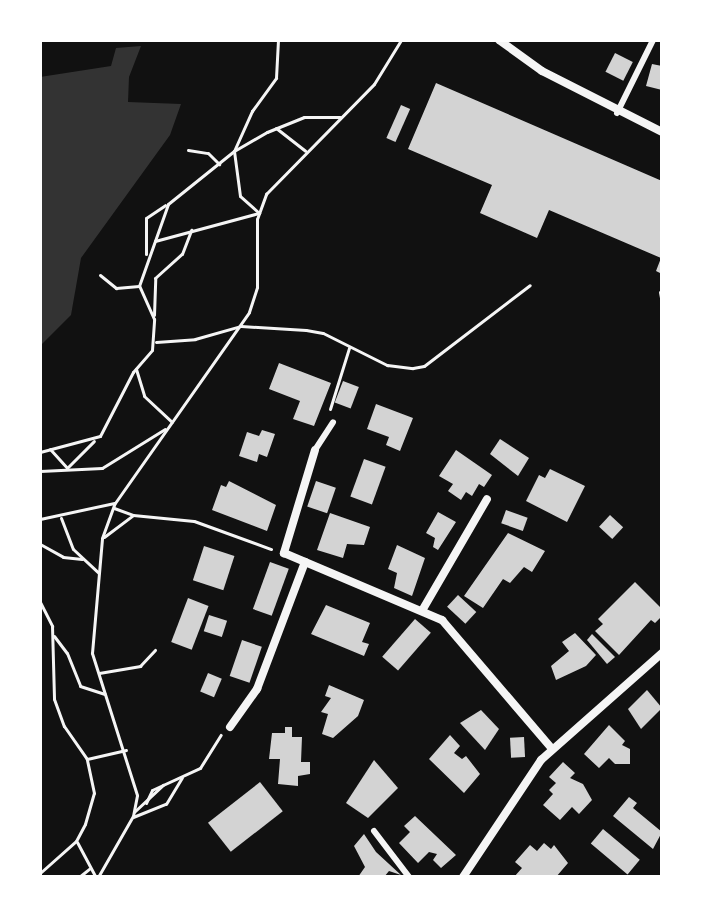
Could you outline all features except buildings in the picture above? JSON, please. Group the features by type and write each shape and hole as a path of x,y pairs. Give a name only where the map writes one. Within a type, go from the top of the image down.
{"street":[{"path":"499,40 542,71 617,113 662,132"},
{"path":"315,450 284,553 423,609 464,641 552,749"},
{"path":"423,609 487,499"},
{"path":"230,727 257,689 305,562"},
{"path":"463,877 516,792 552,749 662,653"}],"lane":[{"path":"617,113 653,40"},
{"path":"315,450 333,422"},
{"path":"374,831 409,877"}],"path":[{"path":"259,213 240,196 234,151 246,121 276,78 278,40"},
{"path":"76,841 89,869 97,877 134,812 136,784 92,653 102,538 114,505 241,326 255,297 259,213 278,176 374,84 401,40"},
{"path":"154,319 139,286 146,254 146,218 234,151 276,128 304,117 341,117"},
{"path":"276,128 305,151"},
{"path":"188,150 208,153 219,164"},
{"path":"146,254 168,204"},
{"path":"152,243 259,213"},
{"path":"67,468 94,441 155,342 155,278 182,254 191,230"},
{"path":"100,275 116,288 139,286"},
{"path":"155,342 195,339 241,326 323,333 387,365 424,366 530,285"},
{"path":"660,292 662,303"},
{"path":"333,422 329,409 349,348"},
{"path":"136,369 144,396 172,422"},
{"path":"40,471 102,468 169,427"},
{"path":"40,452 94,441"},
{"path":"49,448 67,468"},
{"path":"40,519 61,518 114,505 133,515 194,521 284,553"},
{"path":"102,538 133,515"},
{"path":"61,518 82,559 99,573"},
{"path":"40,544 63,557 82,559"},
{"path":"40,602 52,634 67,653 80,686 105,694"},
{"path":"40,873 76,841 94,793 87,759 64,726 54,699 52,634"},
{"path":"98,673 140,666 155,650"},
{"path":"134,812 146,803 149,794 200,768 208,747 230,727"},
{"path":"87,759 126,750"},
{"path":"132,817 166,804 182,777"},
{"path":"79,877 89,869"}],"shaded area":[{"path":"141,46 129,77 128,102 181,104 170,135 81,258 71,315 40,346 40,77 111,66 116,48"}]}
